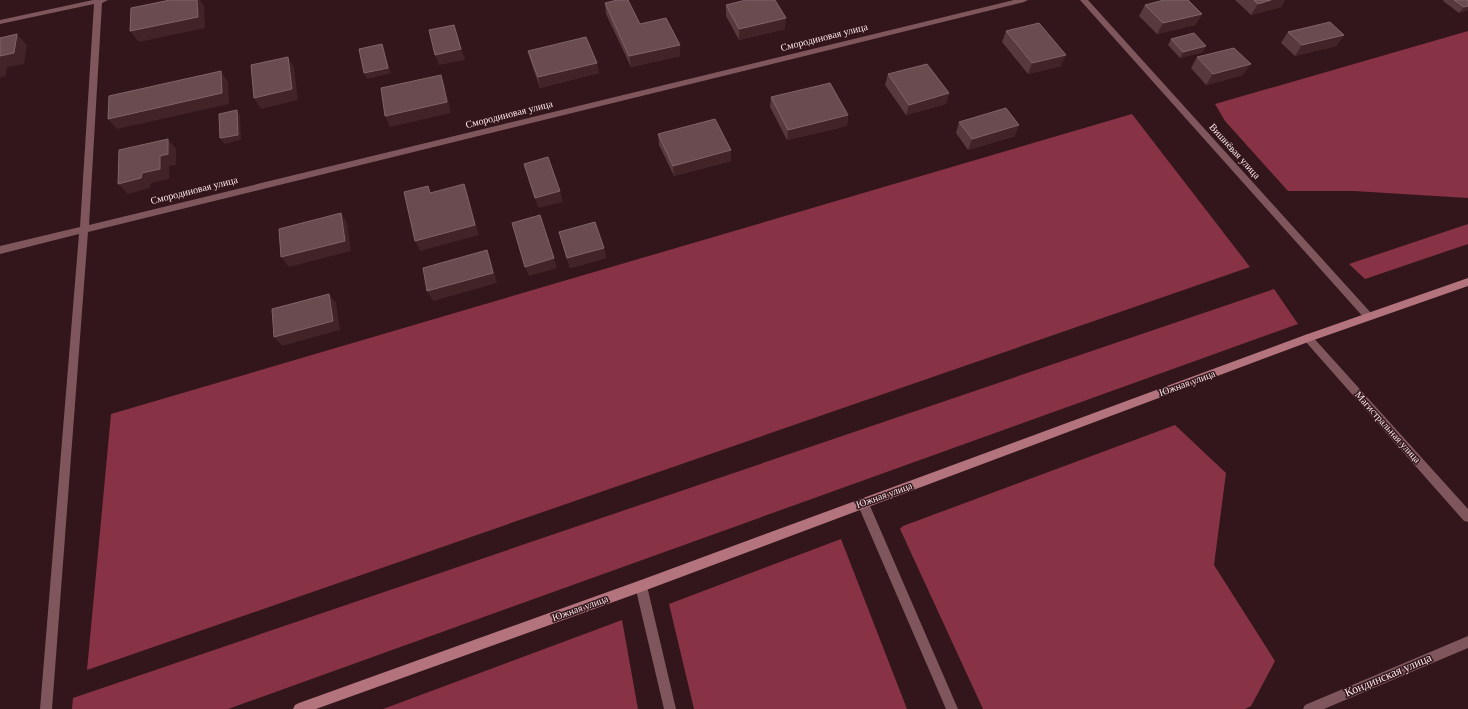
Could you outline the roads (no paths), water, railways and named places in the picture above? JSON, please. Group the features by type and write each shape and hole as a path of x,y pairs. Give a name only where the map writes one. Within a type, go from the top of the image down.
{"street":[{"path":"0,22 100,0 84,229 46,709"},
{"name":"Смородиновая улица","path":"0,250 1024,0"},
{"name":"Вишнёвая улица","path":"1084,0 1368,316"},
{"name":"Южная улица","path":"299,709 640,586 1368,316 1468,282"},
{"name":"Магистральная улица","path":"1308,338 1468,517"},
{"path":"863,503 952,709"},
{"path":"640,586 670,709"},
{"name":"Кондинская улица","path":"1309,709 1468,642"}]}
